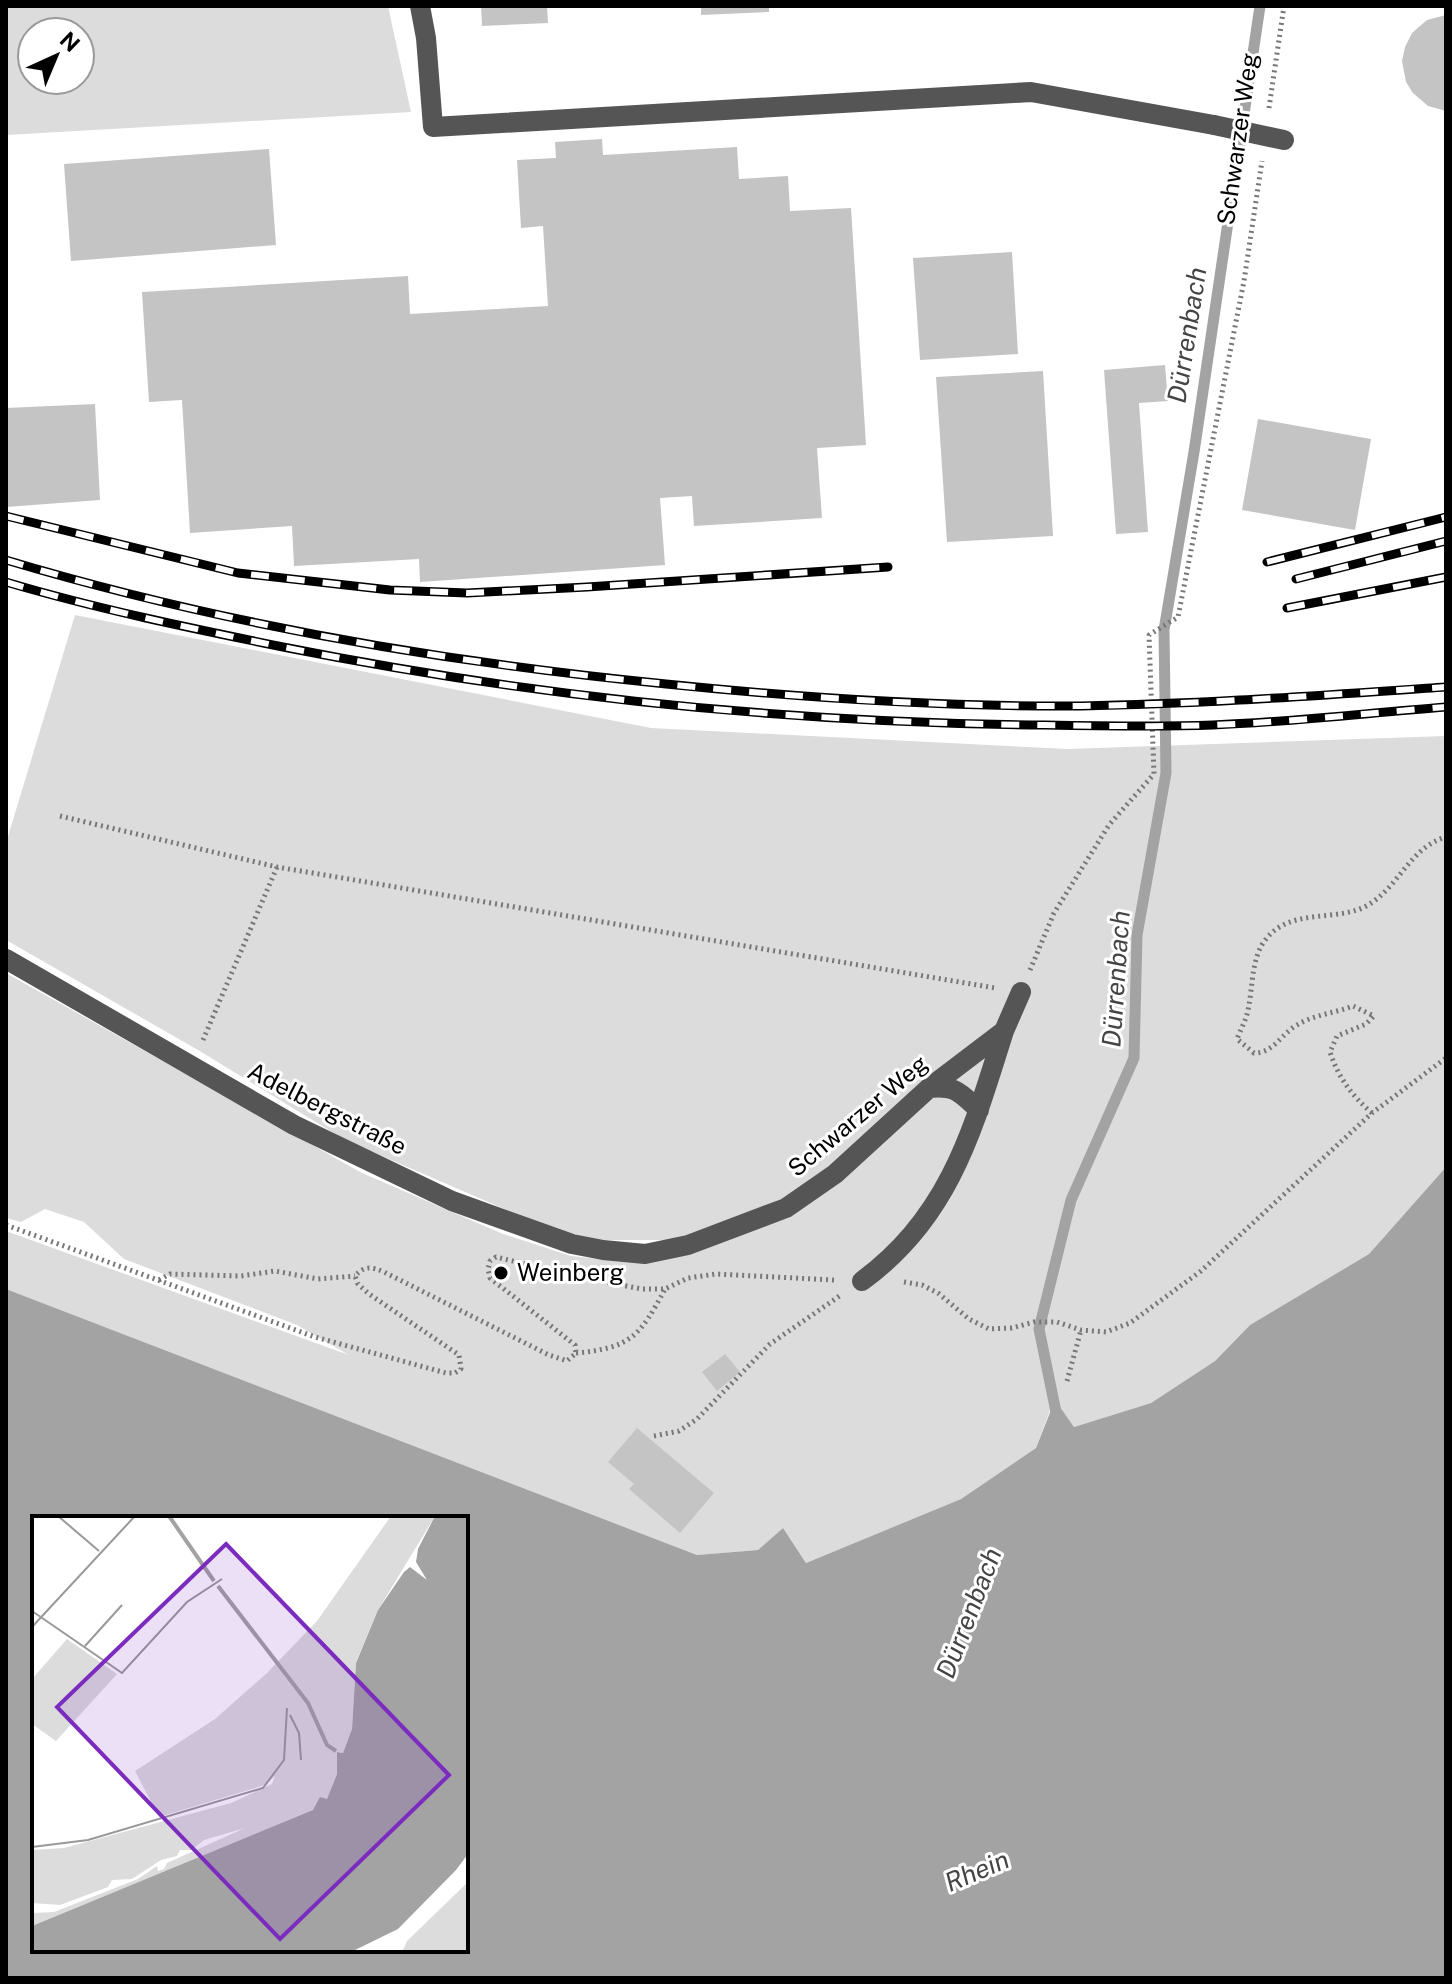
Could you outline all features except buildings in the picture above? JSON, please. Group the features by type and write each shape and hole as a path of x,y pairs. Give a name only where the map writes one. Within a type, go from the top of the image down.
{"street":[{"path":"420,6 426,38 433,127 1031,92 1284,140"},
{"name":"Adelbergstraße","path":"6,959 294,1125 452,1201 572,1244 645,1254"},
{"name":"Schwarzer Weg","path":"868,1276 907,1243 964,1152 1004,1031 1021,992"},
{"name":"Schwarzer Weg","path":"645,1254 688,1245 786,1208 835,1174 929,1088 1004,1031"},
{"path":"929,1088 947,1086 959,1091 979,1110"}],"path":[{"name":"Schwarzer Weg","path":"1268,113 1284,6"},
{"name":"Schwarzer Weg","path":"1021,992 1062,900 1109,825 1154,774 1149,635 1178,617 1244,281 1262,159"},
{"path":"60,816 277,867 1021,992"},
{"path":"1372,1113 1354,1098 1335,1069 1330,1052 1337,1036 1366,1024 1374,1016 1353,1006 1311,1018 1297,1024 1263,1053 1254,1053 1237,1039 1248,1013 1262,942 1273,930 1296,920 1348,913 1366,906 1380,897 1425,847 1446,837"},
{"path":"191,1067 277,867"},
{"path":"578,1277 642,1289 665,1289 688,1278 716,1274 868,1276 922,1285 969,1319 989,1329 1057,1322 1078,1329 1106,1332 1130,1323 1201,1271 1372,1113 1446,1058"},
{"path":"6,1225 315,1337 446,1373 461,1369 459,1355 369,1294 358,1284 355,1276"},
{"path":"159,1280 170,1274 230,1276 275,1271 318,1279 355,1276 361,1269 372,1268 562,1361 572,1359 576,1353 575,1345 501,1288 490,1278 488,1269 490,1261 496,1257 564,1273"},
{"path":"654,1436 679,1431 697,1419 770,1344 868,1276"},
{"path":"576,1353 601,1351 625,1341 646,1323 665,1289"},
{"path":"1067,1381 1078,1329"}],"shaded area":[{"path":"6,6 388,6 411,112 6,135"},
{"path":"75,615 651,728 1068,749 1446,736 1446,1167 1369,1254 1250,1325 1215,1361 1151,1403 1074,1427 1054,1400 1036,1448 961,1499 806,1563 783,1528 758,1550 697,1555 6,1289 6,1231 349,1355 297,1325 124,1259 84,1222 45,1209 21,1222 6,1218 6,973 362,1173 503,1234 571,1256 628,1262 675,1240 591,1240 509,1211 345,1140 198,1050 6,940 6,843"}],"water":[{"name":"Rhein","path":"1446,1167 1446,1978 6,1978 6,1289 697,1555 758,1550 783,1528 806,1563 961,1499 1036,1448 1055,1400 1074,1427 1151,1403 1215,1361 1250,1325 1369,1254"}],"waterway":[{"name":"Dürrenbach","path":"1056,1412 1039,1329 1071,1200 1134,1058 1137,935 1166,773 1164,630 1194,452 1260,6"}],"railway":[{"path":"6,516 238,573 390,590 467,593 888,567"},
{"path":"1267,562 1446,517"},
{"path":"1296,579 1446,541"},
{"path":"6,560 168,603 333,638 582,675 718,689 925,703 1081,706 1446,687"},
{"path":"1287,608 1446,577"},
{"path":"6,582 144,618 378,665 567,693 758,713 949,723 1171,726 1271,722 1446,707"}],"place":[{"name":"Weinberg","path":"501,1273"}]}
